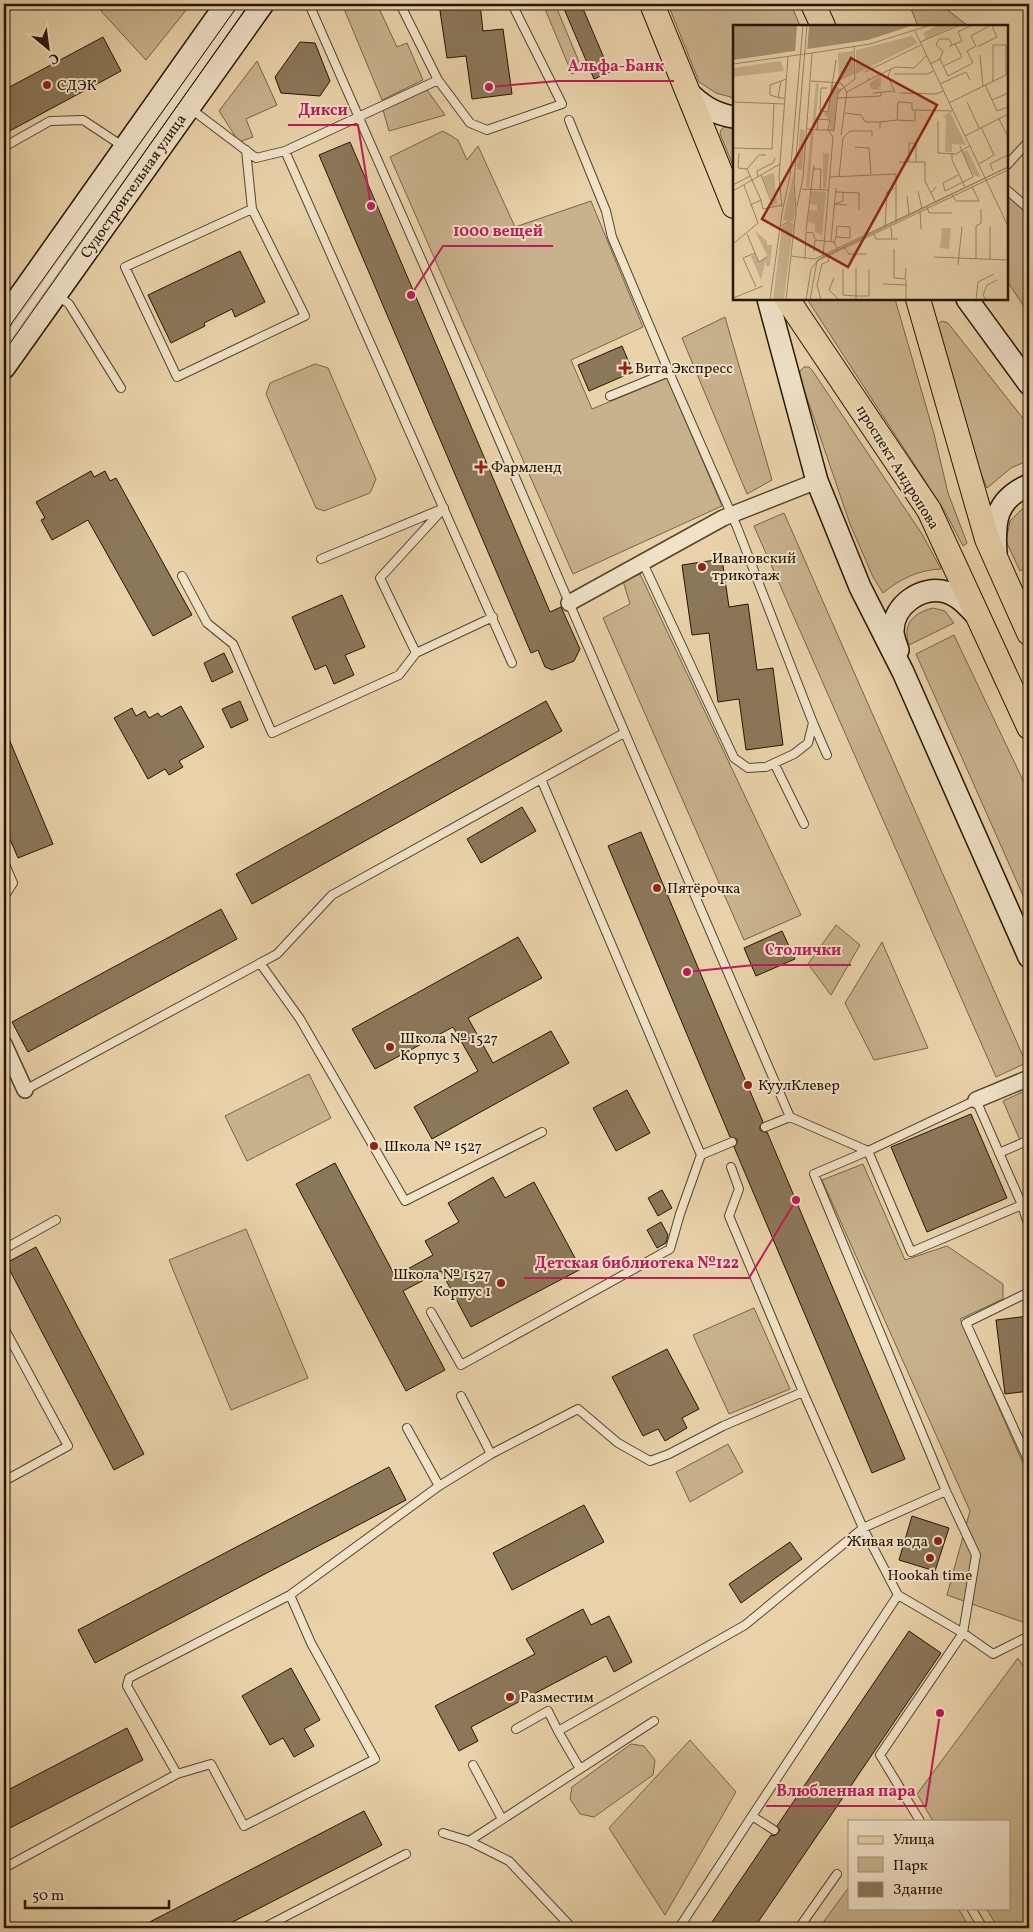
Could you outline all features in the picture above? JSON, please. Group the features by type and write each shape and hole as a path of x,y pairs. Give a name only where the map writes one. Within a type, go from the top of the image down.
{"main road":[{"name":"Судостроительная улица","path":"4,318 137,155 177,100 226,4"},
{"path":"652,4 733,204"},
{"name":"Судостроительная улица","path":"4,368 56,294 137,155 177,100 255,5"},
{"path":"687,91 700,104 715,112 733,117"},
{"path":"768,300 817,481 860,587 903,672 1029,957"},
{"name":"проспект Андропова","path":"788,300 928,510 981,620 1029,727"},
{"path":"918,300 987,540 1029,633"},
{"path":"968,300 1029,384"},
{"path":"997,562 994,530 997,516 1002,506 1013,494 1029,485"},
{"path":"903,672 892,630 898,613 911,598 927,592 946,592 961,599 981,620"}],"street":[{"path":"569,603 732,515 817,481"},
{"path":"4,1044 25,1090"},
{"path":"976,1100 1029,1078"}],"lane":[{"path":"310,4 790,1117 868,1151 911,1252 1022,1205"},
{"path":"400,4 438,80 470,122 487,130 562,104 512,4"},
{"path":"177,100 256,158 286,151 438,80"},
{"path":"4,147 50,120 83,120 137,155 4,343"},
{"path":"569,120 606,211 612,237 668,372 732,515 827,755"},
{"path":"1008,164 1029,141"},
{"path":"246,150 252,209 305,316 177,377 125,267 252,209"},
{"path":"286,151 512,663"},
{"path":"1008,191 1029,208"},
{"path":"56,294 69,304 121,388"},
{"path":"610,396 668,372"},
{"path":"322,559 444,508"},
{"path":"416,653 380,578 444,508"},
{"path":"642,563 734,758 748,768 766,767 794,754 808,743 813,723"},
{"path":"182,576 207,623 233,644 272,733 399,674 416,653 493,617"},
{"path":"25,1090 276,954 332,895 624,733"},
{"path":"774,763 804,824"},
{"path":"431,1312 461,1366 670,1249 701,1155 541,779"},
{"path":"4,862 13,883 4,897"},
{"path":"260,963 300,1019 405,1201 542,1132"},
{"path":"919,1820 880,1755 963,1633 976,1556 946,1491 814,1174 868,1151 976,1100 1022,1205 1029,1227"},
{"path":"765,1127 790,1117"},
{"path":"999,1153 1029,1140"},
{"path":"701,1155 732,1142"},
{"path":"731,1167 740,1189 728,1216 863,1528 898,1595 963,1633 993,1654 1029,1636"},
{"path":"4,1249 56,1220"},
{"path":"1029,1292 966,1323 1029,1462"},
{"path":"4,1328 68,1446 6,1480 4,1476"},
{"path":"177,1774 127,1686 129,1678 290,1595 439,1486 491,1454 578,1409 618,1444 650,1460 669,1454 723,1426 803,1392"},
{"path":"461,1396 491,1454"},
{"path":"407,1428 439,1486"},
{"path":"558,1731 745,1625 863,1528 946,1491"},
{"path":"4,1868 177,1774 211,1764 244,1826 375,1759 311,1643 290,1595"},
{"path":"679,1928 898,1595"},
{"path":"516,1729 548,1712 580,1769"},
{"path":"469,1841 654,1721"},
{"path":"473,1765 502,1819"},
{"path":"752,1816 774,1830"},
{"path":"443,1833 469,1841 509,1861 572,1928"},
{"path":"263,1928 406,1854"},
{"path":"799,1928 837,1874"},
{"path":"972,1910 983,1928"}],"green space":[{"path":"114,4 191,4 146,60 101,11"},
{"path":"342,4 377,4 397,47 407,43 423,80 382,100"},
{"path":"543,4 555,4 582,69 572,74"},
{"path":"668,4 791,4 800,25 733,25 733,98 716,93 699,82"},
{"path":"909,4 940,4 967,25 918,25"},
{"path":"257,61 277,105 246,119 253,137 239,142 219,111"},
{"path":"427,90 445,115 389,131 383,110"},
{"path":"724,127 733,129 733,166 720,134"},
{"path":"443,131 458,140 467,160 478,146 515,227 591,201 643,327 571,360 592,409 667,378 722,506 573,574 390,157"},
{"path":"1008,195 1029,212 1029,314 1008,282"},
{"path":"808,300 895,300 934,434 948,493 967,543 963,546 944,510"},
{"path":"725,317 772,480 747,494 682,338"},
{"path":"942,321 948,323 1029,426 1029,460 1011,468 987,488 980,471 938,324"},
{"path":"315,364 328,368 376,479 370,493 324,511 316,508 266,394 270,383"},
{"path":"804,367 809,367 812,370 922,534 941,569 925,571 910,576 896,583 883,593 873,577 850,524 799,375"},
{"path":"1029,502 1029,566 1020,571 1006,541 1010,521"},
{"path":"784,513 1026,1063 996,1077 754,526"},
{"path":"640,574 801,915 744,940 603,618 630,604 623,581"},
{"path":"933,608 945,611 954,623 909,645 907,631 911,620 920,613"},
{"path":"954,635 1029,793 1029,909 916,654"},
{"path":"836,925 860,945 831,995 808,964"},
{"path":"882,942 928,1048 874,1060 845,1003"},
{"path":"309,1074 331,1118 247,1161 225,1116"},
{"path":"1029,1089 1029,1161 1003,1101"},
{"path":"863,1164 905,1260 947,1246 1003,1284 1003,1299 960,1319 1029,1477 1028,1624 947,1595 970,1511 822,1180"},
{"path":"246,1229 308,1378 231,1410 169,1260"},
{"path":"754,1308 790,1389 729,1414 693,1335"},
{"path":"728,1444 743,1472 690,1502 676,1472"},
{"path":"1018,1658 1029,1676 1029,1928 998,1928 987,1910 1010,1910 1010,1820 932,1820 917,1794"},
{"path":"690,1740 736,1792 665,1915 609,1828"},
{"path":"631,1744 644,1746 655,1760 653,1775 594,1817 580,1814 570,1799 572,1787"},
{"path":"848,1888 848,1910 959,1910 970,1928 819,1928"}],"building":[{"path":"439,4 480,4 483,31 503,29 512,94 472,99 466,56 447,58"},
{"path":"562,4 581,4 610,72 594,79"},
{"path":"103,37 121,71 4,134 4,90"},
{"path":"300,42 315,43 330,81 320,96 281,93 275,77"},
{"path":"350,142 550,612 561,607 580,649 574,661 552,670 545,667 538,650 531,653 319,155"},
{"path":"240,251 265,302 235,317 232,309 204,323 205,326 171,343 148,295"},
{"path":"622,346 633,372 589,391 578,365"},
{"path":"91,471 94,477 105,471 110,481 116,478 192,615 153,636 88,520 52,540 41,520 45,518 36,502"},
{"path":"722,559 729,607 748,604 757,670 773,668 783,745 746,750 739,699 718,702 709,633 692,635 682,565"},
{"path":"342,595 365,647 345,655 354,675 334,684 326,665 315,670 292,617"},
{"path":"224,653 233,672 212,682 204,663"},
{"path":"240,701 248,720 231,728 222,709"},
{"path":"546,701 562,731 252,904 236,874"},
{"path":"181,706 204,747 179,761 183,767 169,775 165,769 148,779 114,718 132,708 136,716 145,711 149,718 158,713 161,717"},
{"path":"4,727 53,844 18,858 4,825"},
{"path":"522,807 536,831 481,863 467,839"},
{"path":"641,832 763,1122 760,1130 767,1132 905,1459 872,1473 734,1147 737,1139 730,1137 608,846"},
{"path":"221,909 237,939 28,1052 12,1022"},
{"path":"782,931 795,959 756,976 744,948"},
{"name":"Школа № 1527 Корпус 3","path":"518,937 542,978 468,1018 493,1063 551,1031 569,1063 432,1139 414,1107 478,1071 453,1027 375,1069 352,1029"},
{"path":"627,1090 650,1133 616,1151 593,1108"},
{"path":"971,1114 1007,1198 927,1232 891,1147"},
{"name":"Школа № 1527 Корпус 1","path":"335,1163 395,1276 433,1255 425,1241 459,1222 448,1203 493,1177 505,1198 534,1182 581,1269 471,1327 441,1271 403,1291 445,1370 406,1391 296,1184"},
{"path":"662,1190 672,1208 658,1216 648,1198"},
{"path":"661,1222 668,1235 666,1243 657,1248 647,1230"},
{"path":"36,1247 144,1454 114,1470 6,1263"},
{"path":"1029,1316 1029,1391 1005,1394 996,1320"},
{"path":"667,1349 699,1409 682,1418 687,1428 665,1441 658,1429 643,1436 612,1377"},
{"path":"389,1467 406,1500 95,1663 78,1630"},
{"path":"584,1505 604,1542 512,1590 493,1553"},
{"path":"912,1516 949,1528 935,1571 899,1560"},
{"path":"790,1542 802,1559 741,1603 729,1584"},
{"path":"583,1609 591,1625 609,1616 632,1662 614,1672 606,1656 471,1727 478,1741 459,1751 435,1706 535,1654 526,1639"},
{"path":"909,1631 941,1653 754,1928 708,1928 771,1835 774,1836 778,1833 780,1830 777,1826"},
{"path":"291,1668 320,1720 304,1729 314,1746 294,1757 283,1738 270,1745 242,1696"},
{"path":"127,1728 143,1760 4,1831 4,1792"},
{"path":"364,1811 382,1845 221,1928 138,1928"}],"tram line":[{"path":"4,334 239,4"},
{"path":"4,352 249,4"}],"place":[{"name":"СДЭК","path":"47,85"},
{"name":"Альфа-Банк","path":"489,87"},
{"name":"Дикси","path":"371,206"},
{"name":"1000 вещей","path":"411,295"},
{"name":"Вита Экспресс","path":"625,368"},
{"name":"Фармленд","path":"481,467"},
{"name":"Ивановский трикотаж","path":"702,567"},
{"name":"Пятёрочка","path":"657,888"},
{"name":"Столички","path":"687,972"},
{"name":"Школа № 1527 Корпус 3","path":"390,1047"},
{"name":"КуулКлевер","path":"748,1085"},
{"name":"Школа № 1527","path":"374,1146"},
{"name":"Детская библиотека №122","path":"796,1200"},
{"name":"Школа № 1527 Корпус 1","path":"501,1283"},
{"name":"Живая вода","path":"938,1541"},
{"name":"Hookah time","path":"930,1558"},
{"name":"Разместим","path":"510,1697"},
{"name":"Влюбленная пара","path":"940,1713"}]}
